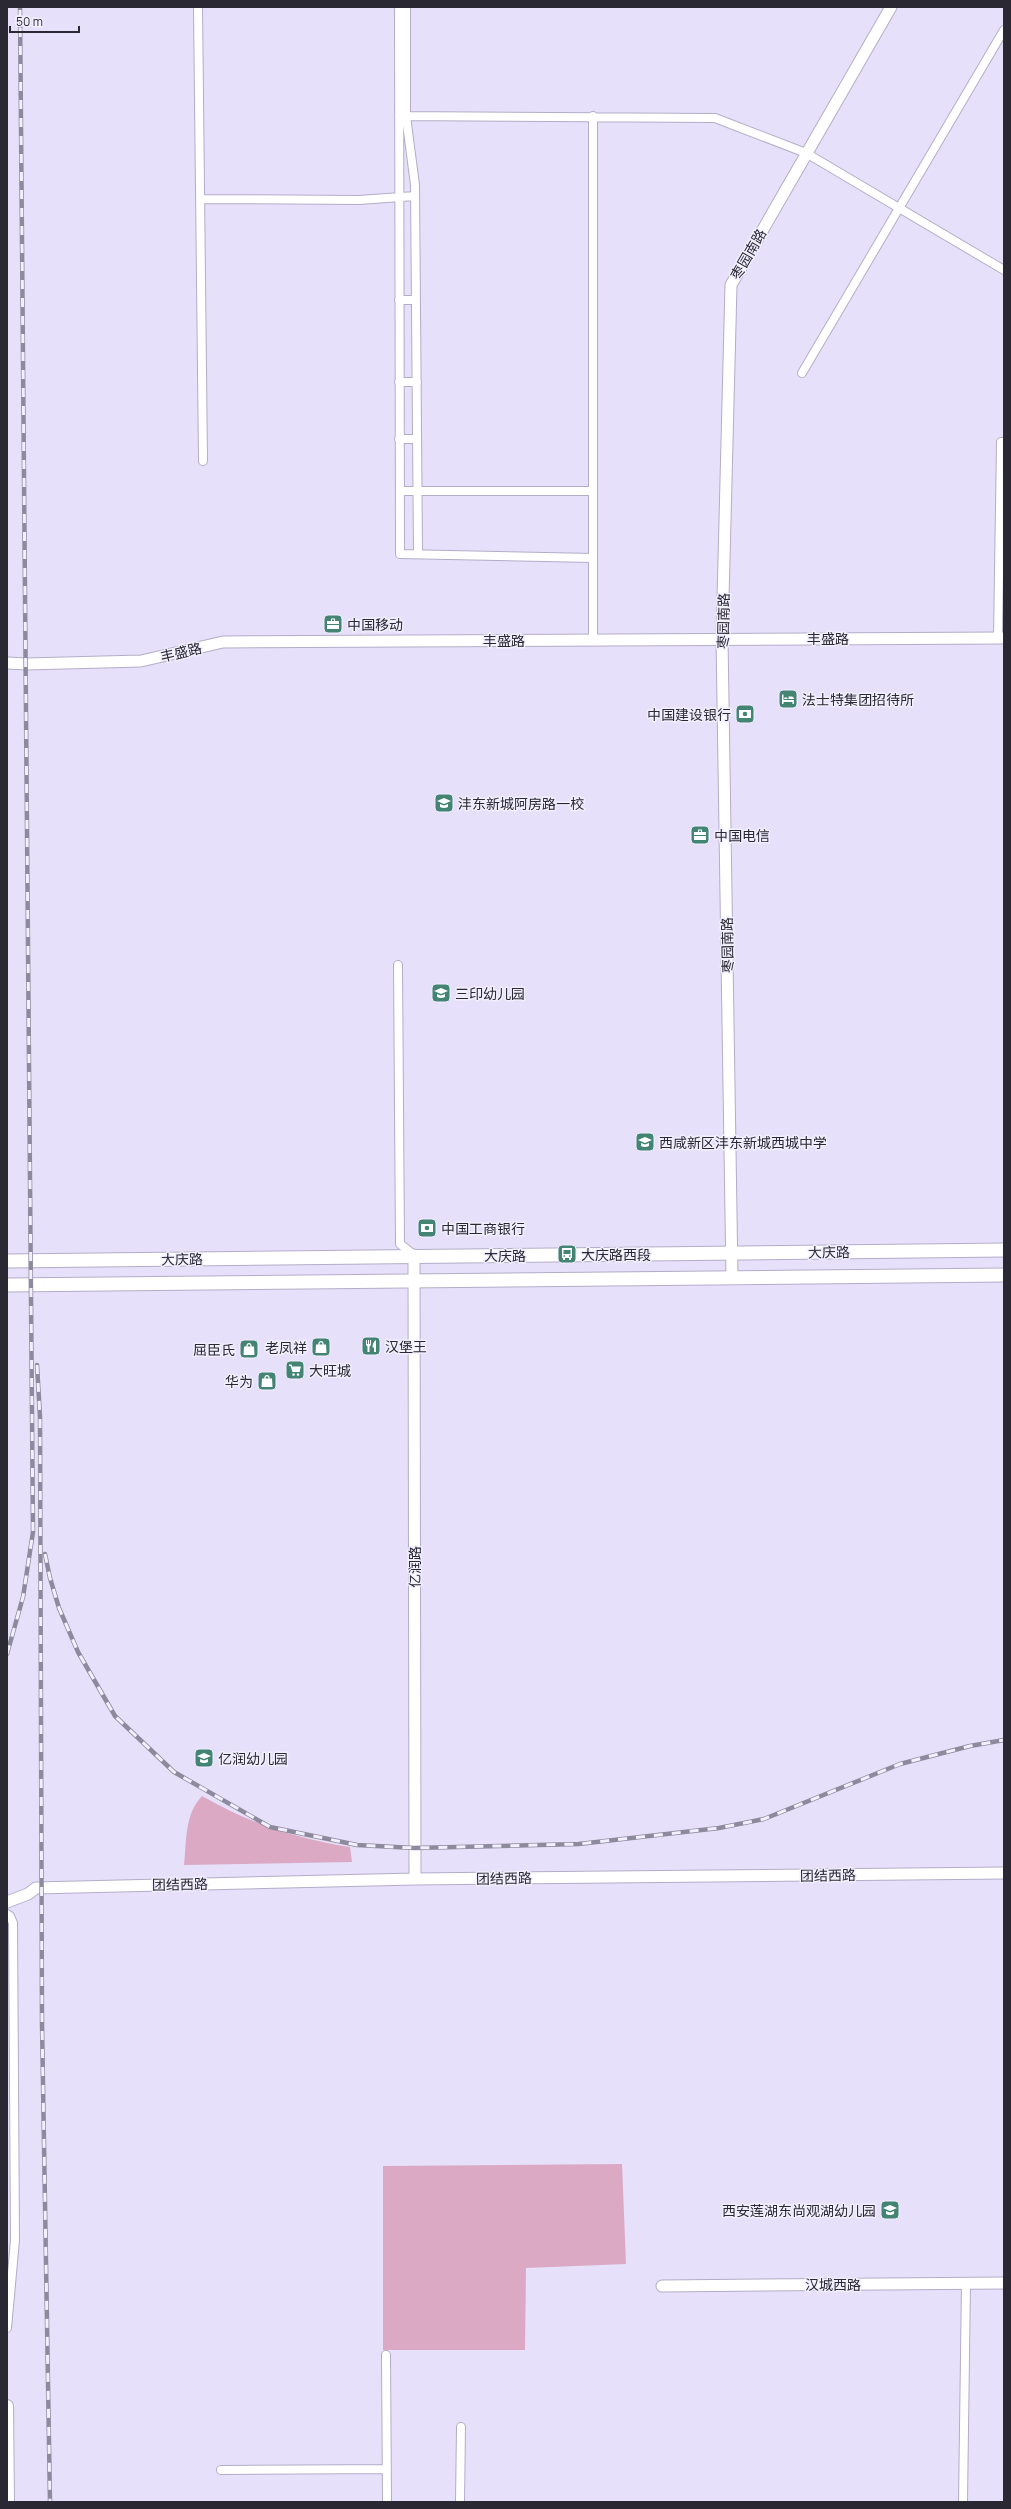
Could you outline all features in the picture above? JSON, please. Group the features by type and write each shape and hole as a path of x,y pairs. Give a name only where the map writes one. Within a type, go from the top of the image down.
{"main road":[{"name":"大庆路","path":"7,1261 414,1255 1004,1250"},
{"name":"大庆路","path":"7,1285 1004,1275"},
{"path":"7,2406 8,2502"}],"street":[{"path":"198,7 203,461"},
{"path":"399,7 403,116 415,196 418,554"},
{"path":"406,7 399,196 400,554 593,558"},
{"name":"枣园南路","path":"732,1278 722,638 731,285 891,7"},
{"path":"802,374 1004,30"},
{"path":"403,116 594,116 715,118 806,153 1004,270"},
{"path":"593,639 594,116"},
{"path":"201,199 359,200 415,196"},
{"path":"399,300 416,300"},
{"path":"400,382 417,382"},
{"path":"400,439 417,440"},
{"path":"1001,638 1001,442 1004,442"},
{"path":"400,491 593,491"},
{"name":"丰盛路","path":"7,663 27,664 140,661 223,642 722,638 1001,638"},
{"path":"398,965 400,1244 414,1255"},
{"name":"亿润路","path":"414,1255 415,1879"},
{"name":"团结西路","path":"7,1902 28,1894 36,1888 415,1879 1004,1874"},
{"path":"7,1914 10,1916 13,1923 15,2240 7,2328"},
{"path":"963,2502 966,2283"},
{"name":"汉城西路","path":"662,2286 1004,2283"},
{"path":"386,2355 387,2502"},
{"path":"460,2427 460,2502"},
{"path":"221,2470 387,2469"}],"shaded area":[{"path":"202,1796 220,1806 274,1829 330,1844 350,1847 352,1862 184,1865 189,1820 196,1803"},
{"path":"622,2164 626,2264 526,2268 525,2350 383,2350 383,2166"}],"railway":[{"path":"7,1654 23,1597 33,1532 20,7"},
{"path":"37,1365 40,1417 42,2023 50,2502"},
{"path":"45,1554 59,1608 78,1652 115,1716 174,1772 270,1827 357,1845 414,1848 579,1844 719,1828 764,1819 900,1764 970,1746 1004,1740"}],"place":[{"name":"中国移动","path":"333,624"},
{"name":"法士特集团招待所","path":"788,699"},
{"name":"中国建设银行","path":"745,714"},
{"name":"沣东新城阿房路一校","path":"444,803"},
{"name":"中国电信","path":"700,835"},
{"name":"三印幼儿园","path":"441,993"},
{"name":"西咸新区沣东新城西城中学","path":"645,1142"},
{"name":"中国工商银行","path":"427,1228"},
{"name":"大庆路西段","path":"567,1254"},
{"name":"汉堡王","path":"371,1346"},
{"name":"老凤祥","path":"321,1347"},
{"name":"屈臣氏","path":"249,1349"},
{"name":"大旺城","path":"295,1370"},
{"name":"华为","path":"267,1381"},
{"name":"亿润幼儿园","path":"204,1758"},
{"name":"西安莲湖东尚观湖幼儿园","path":"890,2210"}]}
